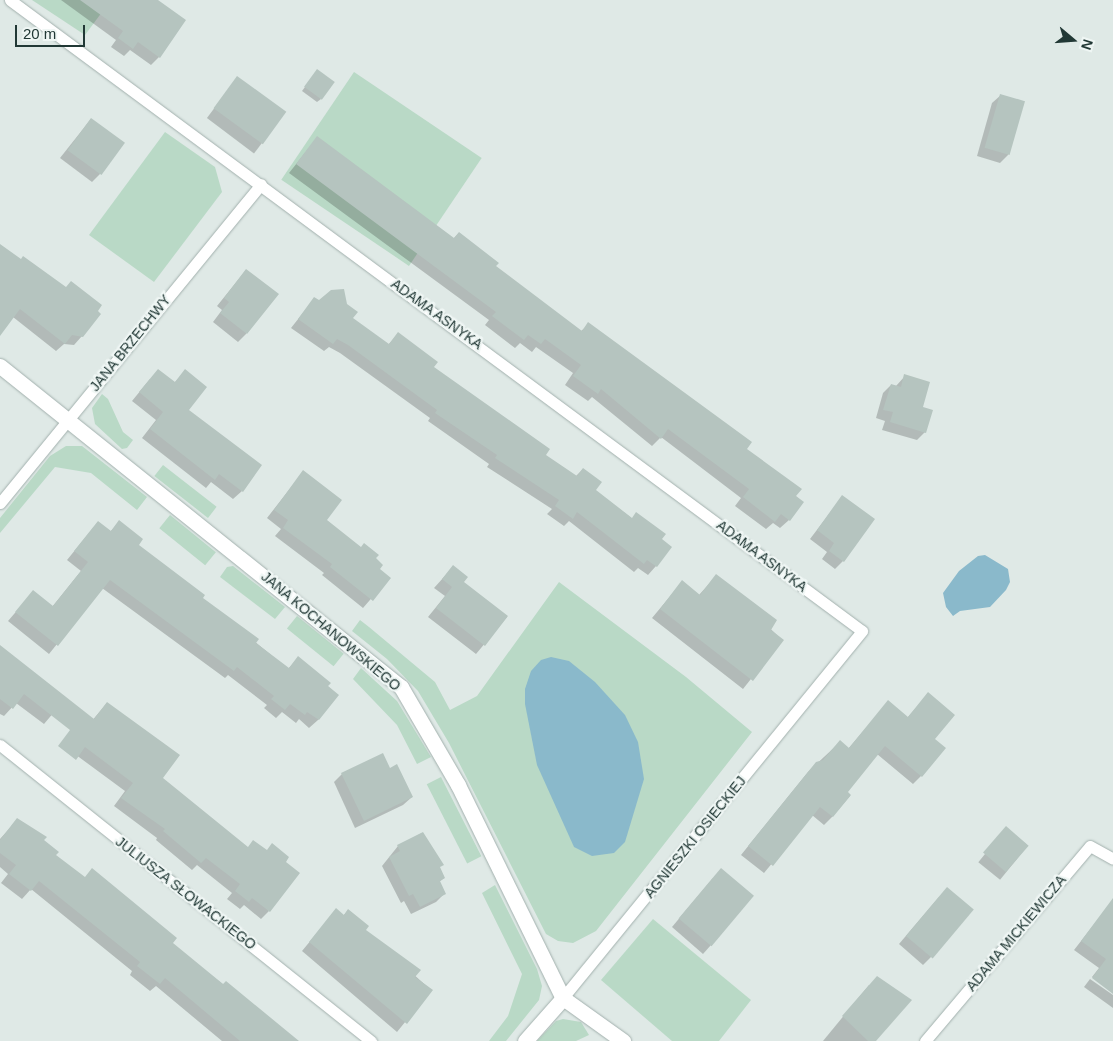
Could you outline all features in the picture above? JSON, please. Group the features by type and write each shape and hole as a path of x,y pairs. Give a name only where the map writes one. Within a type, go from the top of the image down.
{"street":[{"name":"JANA KOCHANOWSKIEGO","path":"0,366 401,687 458,785 563,998 623,1041"},
{"name":"AGNIESZKI OSIECKIEJ","path":"525,1041 563,998"}],"lane":[{"name":"ADAMA ASNYKA","path":"10,0 261,184 862,631"},
{"name":"JANA BRZECHWY","path":"0,503 261,184"},
{"name":"AGNIESZKI OSIECKIEJ","path":"563,998 862,631"},
{"name":"JULIUSZA SŁOWACKIEGO","path":"0,745 371,1041"},
{"name":"ADAMA MICKIEWICZA","path":"925,1041 1090,846 1113,859"}],"green space":[{"path":"32,0 111,0 85,35"},
{"path":"354,72 482,158 409,266 281,180"},
{"path":"165,132 215,167 222,192 154,282 89,235"},
{"path":"102,394 108,399 123,432 133,440 127,448 122,449 95,424 92,408"},
{"path":"66,446 82,446 147,497 137,510 91,473 55,467 0,533 0,518 50,456"},
{"path":"163,465 217,507 208,518 154,476"},
{"path":"170,515 216,552 205,565 159,528"},
{"path":"233,566 285,607 275,619 220,577 227,567"},
{"path":"559,582 686,677 752,732 596,931 573,943 558,941 546,934 449,743 418,691 387,659 352,631 360,620 369,627 435,682 450,710 477,696"},
{"path":"297,616 344,654 334,666 287,628"},
{"path":"361,668 397,701 431,757 417,764 397,725 353,679"},
{"path":"441,777 481,856 467,864 427,784"},
{"path":"495,885 537,969 542,986 539,1000 506,1041 489,1041 508,1016 522,974 482,893"},
{"path":"653,919 751,1000 719,1041 672,1041 601,980"},
{"path":"563,1019 581,1022 589,1035 576,1041 537,1041 556,1021"}],"water":[{"path":"985,555 1008,569 1010,582 1006,590 990,607 960,611 953,616 946,607 943,593 959,571 978,556"},
{"path":"551,657 569,661 595,682 625,715 638,742 644,779 625,842 614,853 592,856 574,847 537,765 525,704 525,689 531,671 541,660"}],"building":[{"path":"80,0 158,0 186,20 160,58 138,42 133,49 118,38 123,31"},
{"path":"317,69 335,82 322,100 304,87"},
{"path":"237,76 286,112 263,144 213,108"},
{"path":"1000,94 1025,101 1010,155 985,148"},
{"path":"91,118 125,143 101,175 67,150"},
{"path":"317,136 454,238 459,232 499,263 496,266 582,331 588,322 752,442 747,449 802,489 796,496 804,502 790,521 781,514 775,522 743,497 749,489 668,429 661,439 601,389 598,394 573,376 581,365 545,339 541,344 528,335 524,340 492,316 496,312 296,164"},
{"path":"0,244 21,259 23,256 66,287 71,281 102,305 98,311 101,314 83,337 72,335 65,344 20,309 0,336"},
{"path":"246,269 279,294 247,334 220,313 229,302 224,298"},
{"path":"344,289 347,304 358,312 353,318 389,344 398,332 438,362 434,367 550,449 546,455 577,476 583,468 602,482 596,490 632,518 636,512 666,534 662,539 672,547 657,567 647,560 644,564 577,512 573,519 555,506 559,500 495,458 497,455 435,413 437,410 348,345 337,339 333,344 298,319 314,297 319,300 331,290"},
{"path":"158,369 175,382 185,369 207,387 189,410 262,465 243,492 219,474 215,480 150,429 163,412 139,392"},
{"path":"904,374 930,382 923,407 933,410 926,433 890,422 893,412 883,410 891,384 901,387"},
{"path":"303,470 342,500 327,520 361,547 364,543 379,555 376,558 383,565 380,569 391,578 373,601 330,567 332,564 283,528 288,520 274,510"},
{"path":"842,495 875,519 844,562 829,551 834,543 817,530"},
{"path":"119,520 143,539 139,545 205,595 203,598 259,639 256,643 289,668 298,656 331,683 328,686 339,695 319,720 307,712 305,715 290,704 285,710 271,699 274,696 237,667 234,671 110,580 58,646 15,612 33,590 53,606 88,562 74,551 98,521 111,531"},
{"path":"453,565 468,577 464,582 508,616 485,646 436,608 452,587 442,579"},
{"path":"716,574 777,620 771,630 784,640 753,681 660,609 682,580 700,595"},
{"path":"0,645 94,719 107,702 180,755 163,778 248,847 253,840 267,850 272,843 289,857 286,862 300,873 270,912 252,898 249,902 235,891 240,884 206,858 201,863 163,831 165,829 121,798 133,783 85,747 76,760 58,746 70,730 24,694 13,709 0,699"},
{"path":"928,692 955,715 935,739 946,748 922,777 885,746 848,792 851,795 833,817 820,807 773,866 748,846 816,762 823,760 840,740 849,748 888,700 908,717"},
{"path":"383,753 390,768 397,764 413,797 364,821 341,773"},
{"path":"17,818 47,837 44,840 59,852 56,855 85,877 92,868 177,938 173,943 223,984 226,981 299,1041 240,1041 165,978 160,984 137,966 140,962 39,881 31,891 9,874 16,865 0,853 0,840"},
{"path":"1006,826 1029,846 1006,872 983,852"},
{"path":"423,832 444,865 440,867 445,878 440,881 446,894 420,907 413,894 409,896 389,857 400,851 397,845"},
{"path":"721,868 754,896 712,946 679,919"},
{"path":"947,887 974,909 933,959 906,936"},
{"path":"1113,898 1113,994 1092,978 1106,959 1081,941"},
{"path":"336,908 344,915 348,909 369,926 366,930 421,970 415,977 433,990 407,1024 309,942"},
{"path":"877,976 912,1000 876,1041 868,1041 842,1016"}]}
